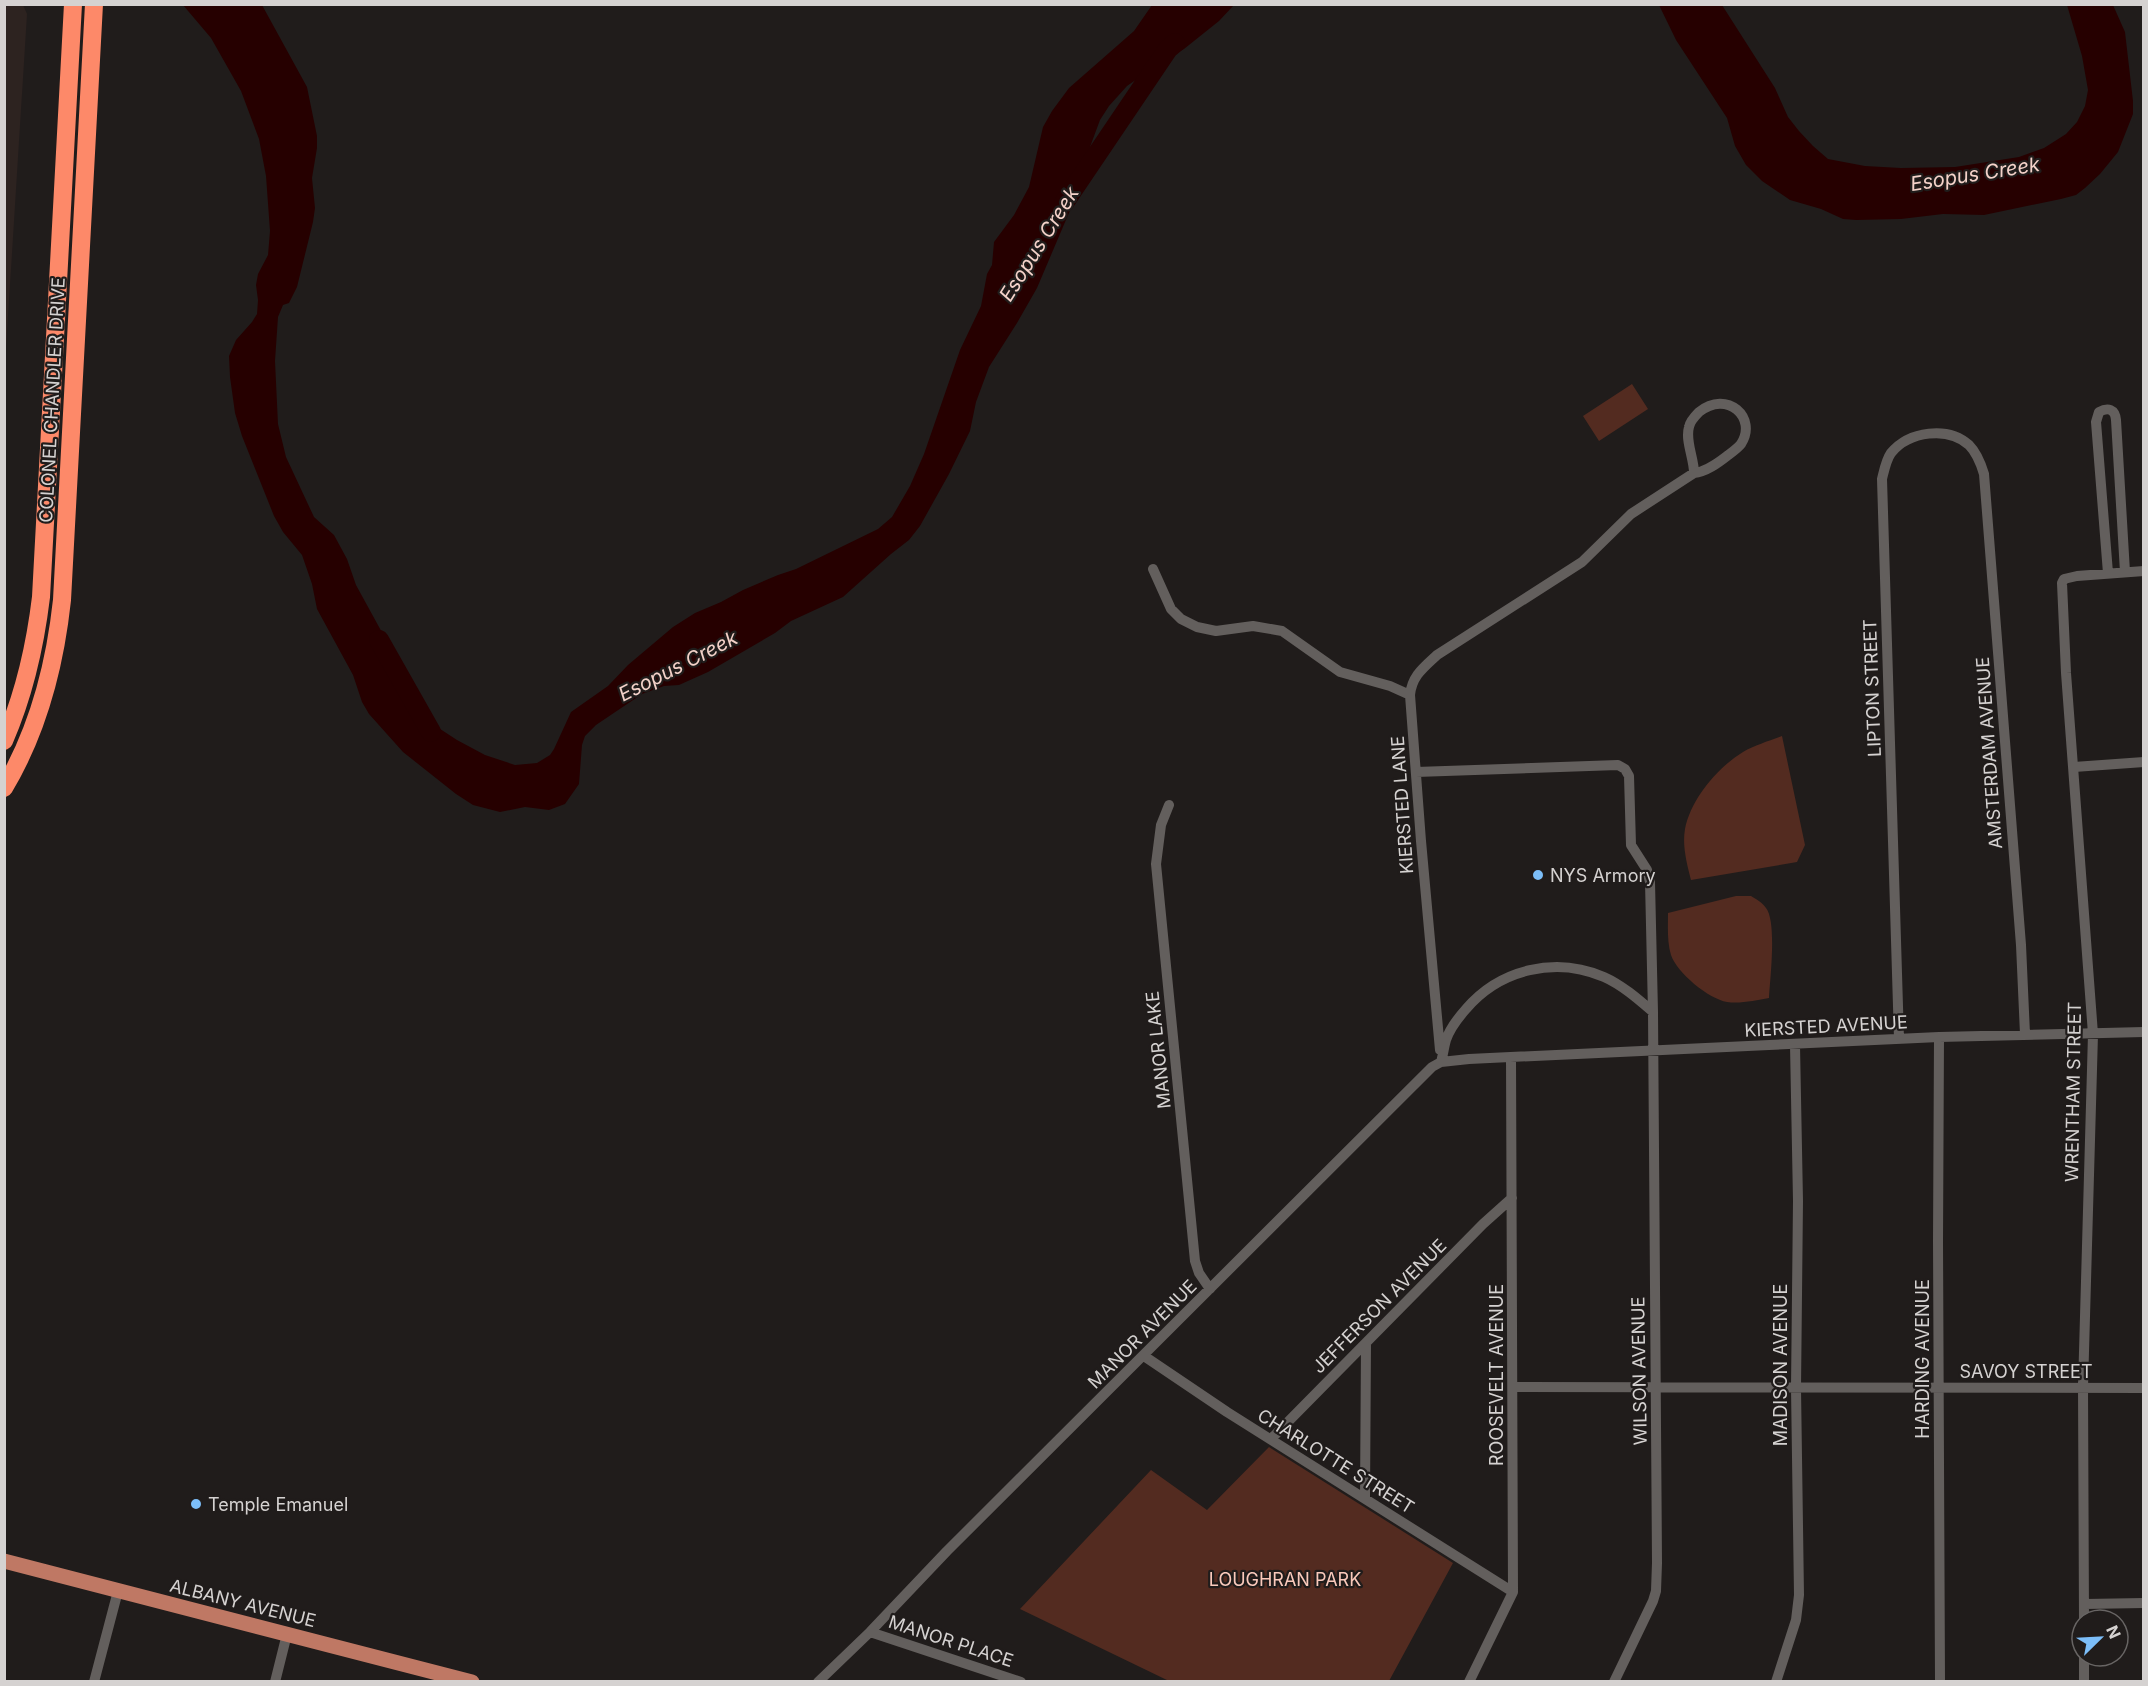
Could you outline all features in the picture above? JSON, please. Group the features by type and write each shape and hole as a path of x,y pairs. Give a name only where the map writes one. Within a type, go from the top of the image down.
{"highway":[{"name":"COLONEL CHANDLER DRIVE","path":"4,741 27,677 41,597 73,4"},
{"name":"COLONEL CHANDLER DRIVE","path":"4,788 22,753 41,704 57,640 62,600 94,4"}],"main road":[{"name":"ALBANY AVENUE","path":"4,1561 472,1682"}],"street":[{"path":"1153,569 1171,609 1181,619 1197,627 1216,631 1253,626 1282,631 1340,672 1390,686 1410,695 1411,685 1417,674 1437,656 1582,562 1631,514 1695,472 1717,464 1741,444 1745,427 1744,420 1729,404 1721,402 1708,406 1691,422 1688,435 1695,472"},
{"path":"2125,572 2116,420 2115,413 2107,409 2099,412 2096,422 2108,573 2144,572"},
{"name":"LIPTON STREET","path":"1899,1039 1882,479 1892,452 1906,441 1937,433 1959,439 1970,446 1983,470"},
{"name":"AMSTERDAM AVENUE","path":"1983,470 2021,945 2025,1034"},
{"name":"WRENTHAM STREET","path":"2085,1608 2083,1387 2093,1034 2066,673 2062,583 2064,579 2076,576 2108,573"},
{"name":"KIERSTED LANE","path":"1410,695 1441,1062"},
{"path":"2074,767 2144,762"},
{"name":"WILSON AVENUE","path":"1416,772 1618,765 1625,769 1629,776 1631,845 1647,870 1650,882 1654,1051 1658,1563 1653,1601 1614,1682"},
{"name":"MANOR LAKE","path":"1169,805 1161,825 1156,864 1195,1261 1199,1273 1210,1289"},
{"path":"1511,1058 1441,1062 1446,1039 1457,1020 1474,999 1495,983 1518,972 1543,967 1588,971 1606,978 1629,992 1653,1012"},
{"name":"KIERSTED AVENUE","path":"1511,1058 1939,1037 2144,1032"},
{"name":"HARDING AVENUE","path":"1939,1037 1940,1682"},
{"name":"MADISON AVENUE","path":"1776,1682 1796,1620 1799,1595 1796,1388 1798,1201 1795,1045"},
{"name":"ROOSEVELT AVENUE","path":"1469,1682 1513,1592 1511,1058"},
{"name":"MANOR AVENUE","path":"818,1682 1432,1067 1441,1062"},
{"name":"JEFFERSON AVENUE","path":"1270,1439 1483,1224 1512,1198"},
{"path":"1365,1497 1366,1342"},
{"name":"CHARLOTTE STREET","path":"1144,1356 1270,1439 1513,1592"},
{"name":"SAVOY STREET","path":"1513,1387 2144,1388"},
{"path":"94,1682 118,1591"},
{"path":"2085,1604 2144,1603"},
{"name":"MANOR PLACE","path":"870,1632 1021,1682"},
{"path":"274,1682 287,1634"}],"shaded area":[{"path":"5,4 23,5 27,14 5,364"}],"green space":[{"path":"1632,384 1648,409 1599,441 1583,416"},
{"path":"1782,736 1805,845 1797,862 1691,880 1685,855 1684,835 1688,818 1699,796 1715,775 1733,759 1752,747"},
{"path":"1736,896 1751,896 1763,904 1769,915 1772,951 1769,998 1748,1002 1720,1000 1694,984 1680,970 1671,955 1668,940 1668,913"},
{"name":"LOUGHRAN PARK","path":"1269,1447 1453,1563 1389,1681 1169,1681 1020,1609 1151,1470 1207,1510"}],"water":[{"path":"183,5 262,5 307,87 317,136 312,178 315,208 297,287 289,303 283,305 278,317 275,361 278,424 286,457 314,517 334,535 347,559 356,585 390,647 393,669 402,690 412,704 431,723 457,740 485,755 515,765 537,763 550,755 571,712 608,686 628,665 673,627 695,613 743,590 796,569 878,529 892,517 910,486 924,454 960,350 981,306 987,274 992,265 994,242 1014,215 1029,187 1043,127 1052,111 1069,88 1134,31 1152,5 1234,5 1219,21 1184,49 1127,86 1100,120 1080,174 1074,201 1037,288 989,367 976,402 970,431 920,526 909,540 843,597 791,621 775,633 708,672 679,685 664,686 642,694 596,725 585,736 582,745 579,784 565,804 549,810 525,807 500,812 473,805 456,794 403,752 369,714 362,702 353,675 317,609 312,584 302,555 283,532 274,516 242,436 235,413 229,356 236,340 257,314 256,285 258,274 268,255 270,231 266,176 259,139 241,91 211,38"},
{"path":"1659,5 1722,5 1775,88 1788,117 1813,146 1828,159 1865,166 1955,167 2019,157 2044,148 2066,134 2077,122 2085,106 2088,90 2082,56 2067,5 2113,5 2125,32 2133,114 2118,152 2100,174 2076,195 1984,215 1943,214 1901,219 1843,219 1821,209 1790,200 1762,181 1746,165 1735,146 1727,118 1676,40"}],"waterway":[{"name":"Esopus Creek","path":"1064,203 1168,49 1175,43"},
{"name":"Esopus Creek","path":"379,640 431,732"}],"place":[{"name":"NYS Armory","path":"1538,875"},
{"name":"Temple Emanuel","path":"196,1504"}]}
